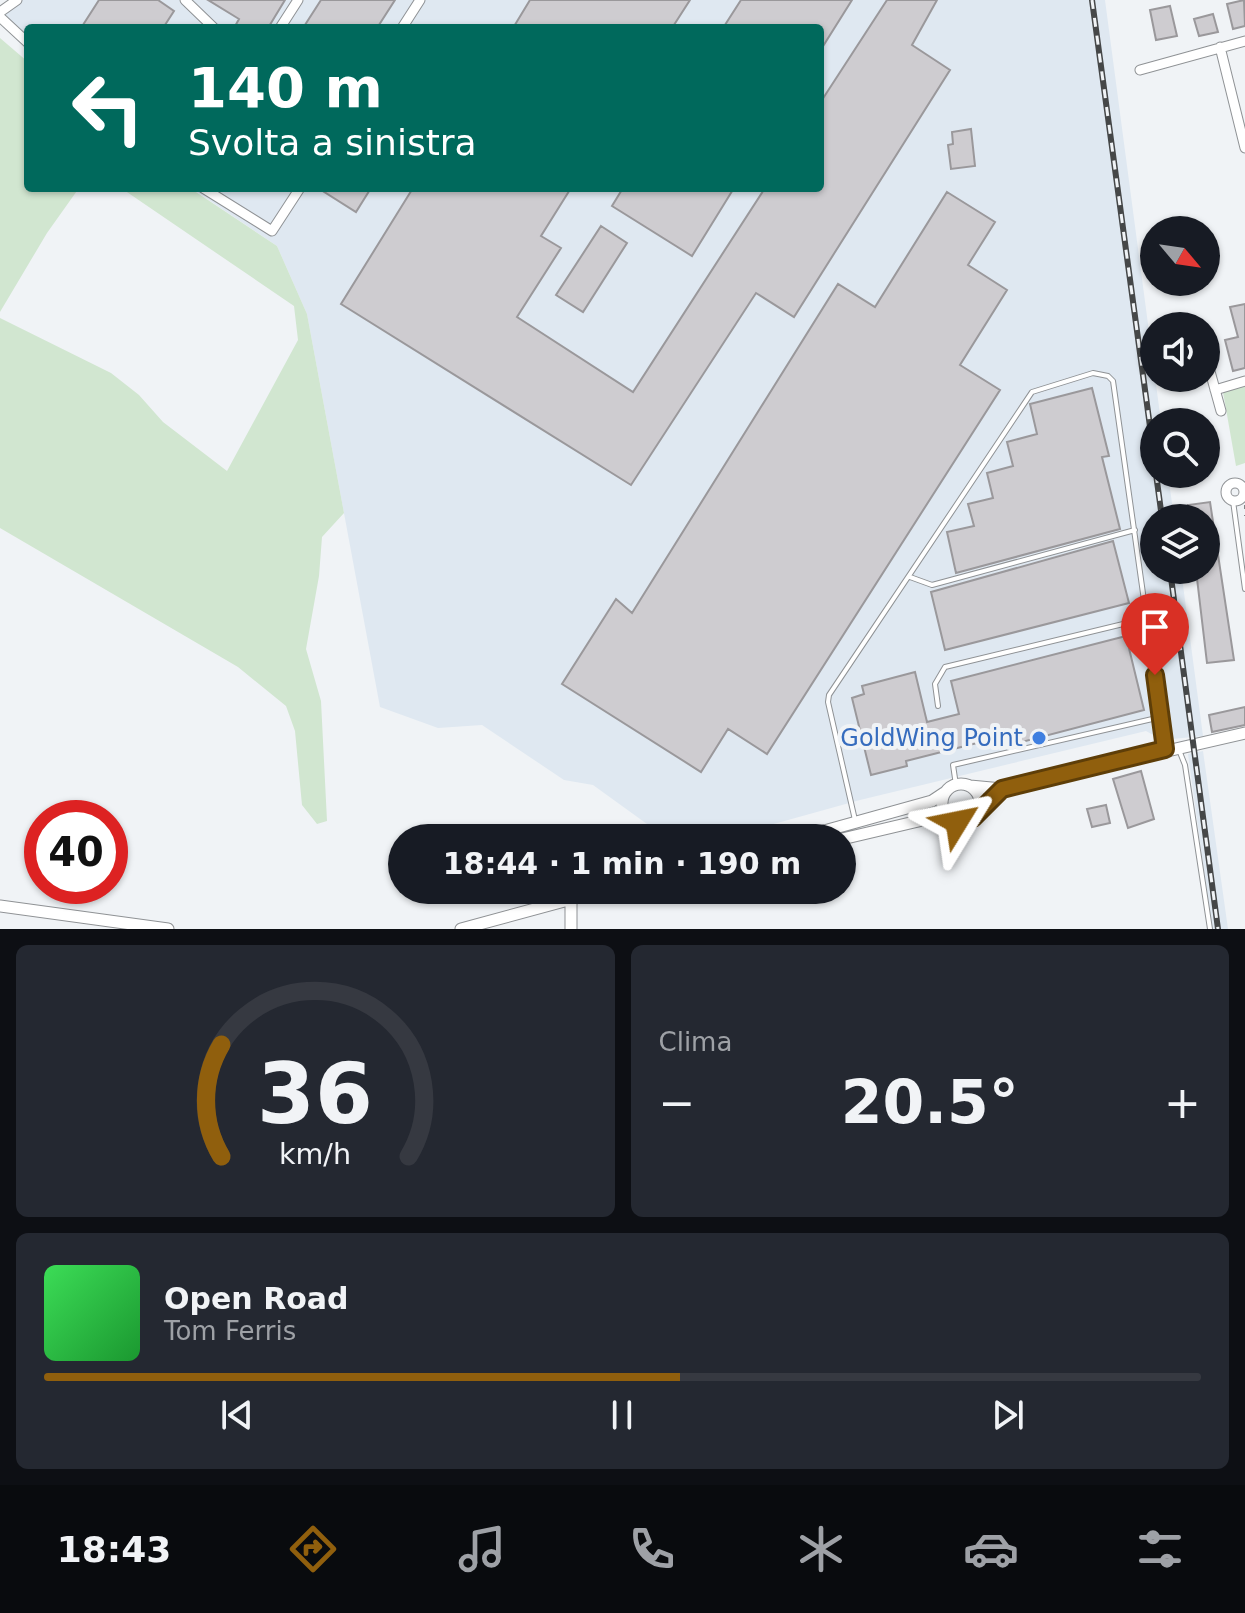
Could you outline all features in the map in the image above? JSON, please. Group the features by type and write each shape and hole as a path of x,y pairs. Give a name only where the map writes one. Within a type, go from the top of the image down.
{"street":[{"path":"17,0 0,15 24,39"},
{"path":"185,0 210,24"},
{"path":"283,24 298,0"},
{"path":"405,24 420,0"},
{"path":"1140,70 1245,41"},
{"path":"1220,47 1245,148"},
{"path":"209,192 272,231 297,192"},
{"path":"1220,388 1245,381"},
{"path":"1216,392 1221,411"},
{"path":"1233,501 1243,496 1243,484"},
{"path":"849,824 932,801 956,785 1002,789 1245,733"},
{"path":"970,786 978,794 980,808"},
{"path":"856,836 927,819 948,818 968,822 1002,789"},
{"path":"944,793 942,806 948,818"},
{"path":"461,929 553,904"},
{"path":"571,904 571,929"},
{"path":"0,906 168,929"}],"lane":[{"path":"856,822 828,702 829,695 1032,392 1093,373 1113,381 1165,749"},
{"path":"1233,501 1245,589"},
{"path":"910,577 932,585 1135,530"},
{"path":"938,706 935,684 945,667 1148,618"},
{"path":"956,785 953,765 1161,717"},
{"path":"1179,748 1185,765 1210,929"}],"path":[{"path":"1245,505 1245,516"}],"shaded area":[{"path":"20,0 1105,0 1140,264 1140,296 1144,296 1146,312 1140,312 1140,392 1157,392 1159,408 1140,408 1140,488 1170,488 1172,504 1140,504 1140,584 1183,584 1203,736 1162,740 1146,731 773,824 647,824 593,785 564,780 482,725 438,728 380,707 307,314 277,246 197,192 824,192 824,24 24,24 24,45 0,23 0,16"},
{"path":"1203,751 1228,929 1212,929 1188,754"}],"green space":[{"path":"0,38 24,59 24,192 76,192 47,233 0,312"},
{"path":"127,192 196,192 277,246 307,314 344,513 322,537 319,576 306,649 321,701 327,821 317,824 302,805 295,731 286,706 238,667 0,528 0,318 111,373 139,395 163,422 227,471 298,340 294,306"},
{"path":"1245,385 1245,463 1236,466 1223,392"}],"building":[{"path":"99,0 158,0 174,11 166,24 84,24"},
{"path":"208,0 285,0 270,24 236,24 239,19"},
{"path":"321,0 395,0 380,24 306,24"},
{"path":"530,0 690,0 675,24 515,24"},
{"path":"741,0 852,0 824,45 824,24 726,24"},
{"path":"887,0 937,0 912,45 950,70 794,317 756,293 631,485 341,304 411,192 568,192 541,236 561,248 517,317 633,392 762,192 824,192 824,97"},
{"path":"1244,0 1245,26 1233,29 1227,4"},
{"path":"1170,6 1177,36 1156,40 1150,10"},
{"path":"1213,14 1218,32 1199,36 1194,19"},
{"path":"971,129 975,166 951,169 948,145 953,144 952,132"},
{"path":"324,192 368,192 356,212"},
{"path":"621,192 732,192 692,256 612,206"},
{"path":"947,192 995,222 968,265 1007,290 960,365 1000,390 767,754 728,729 701,772 562,684 616,599 632,613 838,284 875,307"},
{"path":"601,226 627,243 583,312 556,295"},
{"path":"1245,304 1245,368 1233,371 1225,340 1238,337 1230,307"},
{"path":"1092,388 1109,456 1102,457 1120,529 956,573 947,532 974,526 968,504 993,498 987,473 1013,466 1007,442 1037,434 1030,404"},
{"path":"1113,541 1129,603 945,650 931,592"},
{"path":"1220,568 1234,660 1207,663 1198,584 1220,584"},
{"path":"1126,636 1144,710 999,748 998,742 982,746 981,742 906,761 907,766 871,775 852,698 864,694 862,686 915,672 927,722 959,714 951,681"},
{"path":"1245,707 1245,725 1212,732 1209,715"},
{"path":"1141,771 1154,819 1128,828 1113,779"},
{"path":"1106,805 1110,823 1092,827 1087,809"}],"railway":[{"path":"1092,0 1147,408"},
{"path":"1158,488 1160,504"},
{"path":"1172,584 1218,929"}],"place":[{"name":"GoldWing Point","path":"1039,738"}],"route":[{"path":"957,822 968,822 989,798 1002,789 1165,749 1155,675"}]}
